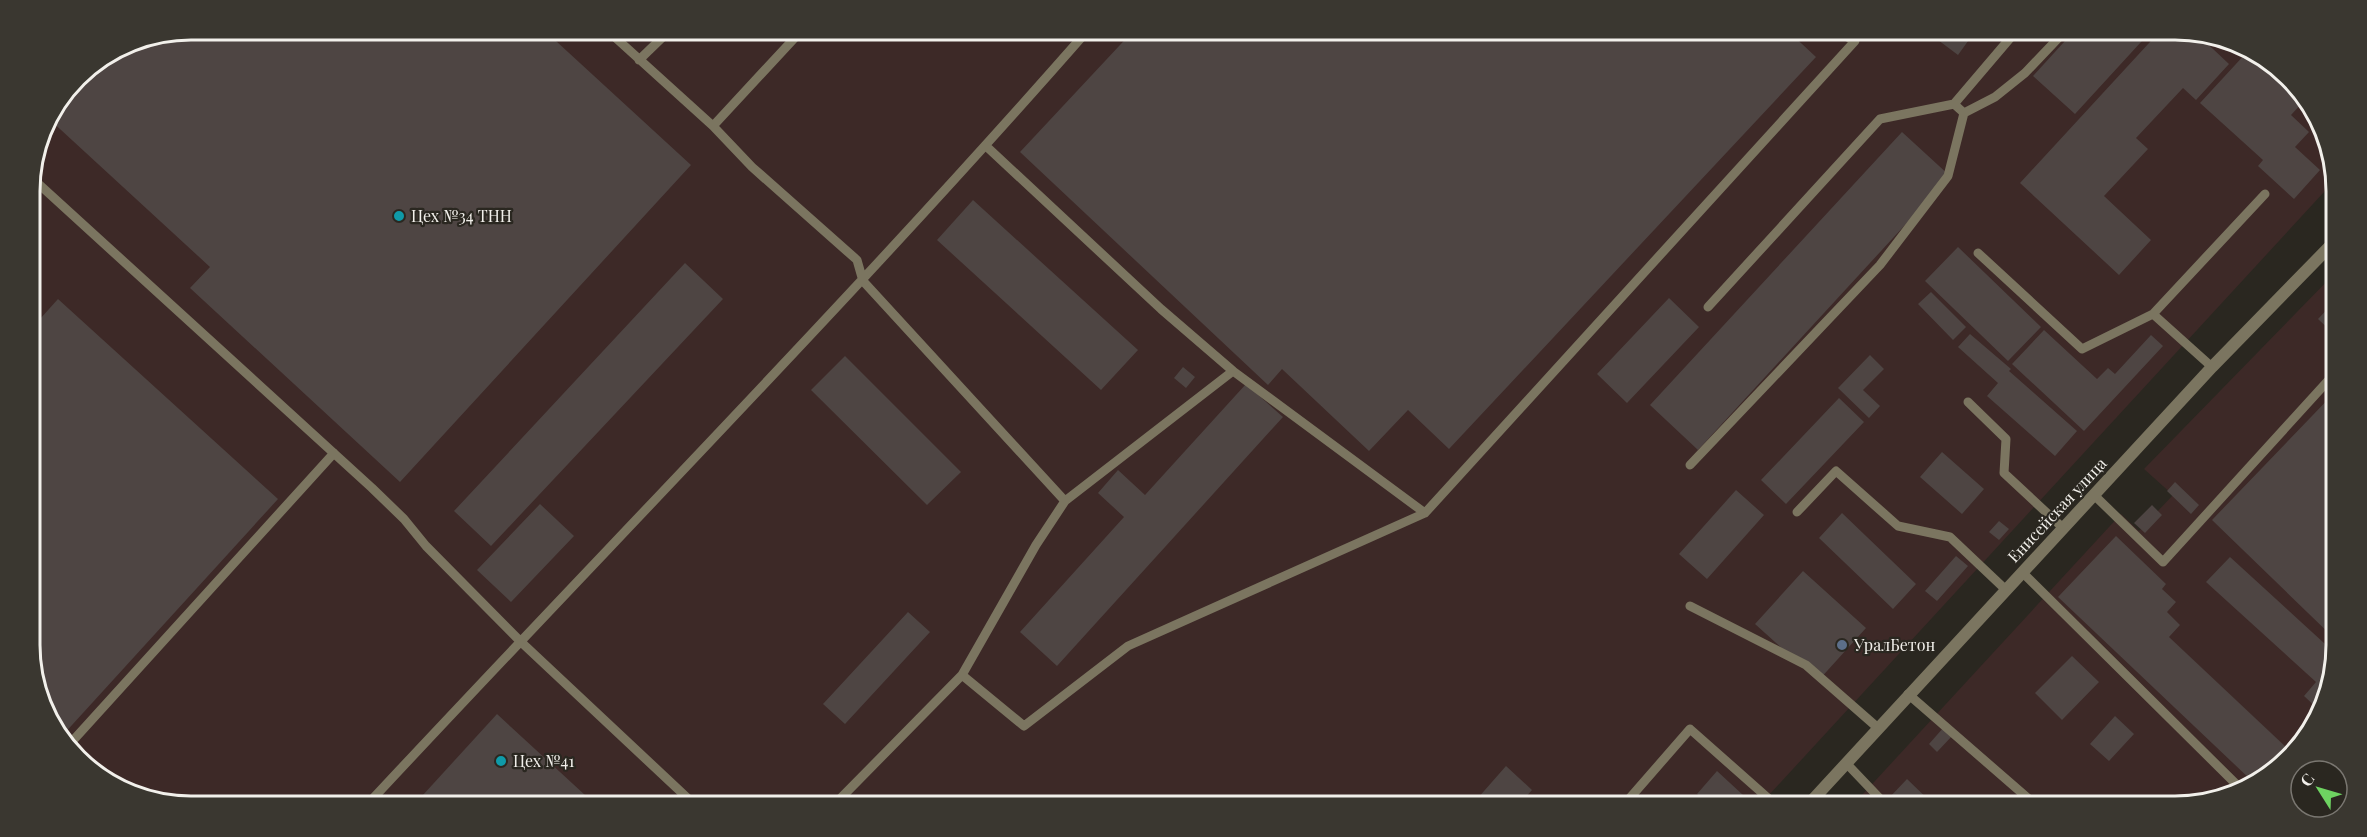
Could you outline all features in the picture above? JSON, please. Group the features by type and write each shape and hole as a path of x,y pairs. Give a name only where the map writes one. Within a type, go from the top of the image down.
{"street":[{"name":"Енисейская улица","path":"1816,796 2212,367 2326,250"}],"lane":[{"path":"618,41 713,126 752,167 856,260 863,281 1065,501"},
{"path":"639,60 659,41"},
{"path":"713,126 792,41"},
{"path":"375,796 863,281 1078,41"},
{"path":"962,675 1024,726 1128,646 1425,513 1855,41"},
{"path":"1708,307 1880,119 1954,104 2008,41"},
{"path":"1690,465 1880,266 1948,176 1964,113 1995,97 2018,79 2055,41"},
{"path":"1954,104 1964,113"},
{"path":"986,146 1161,309 1233,371 1425,513"},
{"path":"41,186 404,519 426,546 520,641 685,796"},
{"path":"1978,253 2082,349 2153,314 2265,194"},
{"path":"2153,314 2212,367"},
{"path":"843,796 962,675 1036,545 1065,501 1233,371"},
{"path":"2094,495 2163,562 2326,383"},
{"path":"1968,402 2006,440 2004,473 2063,528"},
{"path":"74,740 334,453"},
{"path":"1797,512 1836,471 1898,526 1950,537 2006,590"},
{"path":"2022,572 2235,784"},
{"path":"1690,606 1806,665 1878,728"},
{"path":"1908,694 2025,796"},
{"path":"1632,796 1690,729 1766,796"},
{"path":"1846,763 1878,796"}],"shaded area":[{"path":"182,41 2195,42 2242,56 2275,78 2289,92 2306,116 2315,134 2325,172 2326,190 1768,796 172,795 162,794 125,781 92,759 78,745 56,712 43,675 40,645 42,172 52,134 66,108 85,85 116,61 134,52 162,43"},
{"path":"2326,282 2325,665 2324,675 2311,712 2295,737 2282,752 2251,776 2205,794 2185,796 1861,796 2121,514 2139,531 2173,495 2144,469"}],"building":[{"name":"Цех №34 ТНН","path":"182,41 556,41 691,165 400,482 190,288 210,267 56,126 72,100 92,78 116,61 134,52 162,43"},
{"path":"1124,41 1799,41 1816,57 1449,449 1408,410 1369,451 1282,369 1268,385 1020,152"},
{"path":"1939,41 1968,41 1958,55"},
{"path":"2065,41 2142,41 2075,114 2033,76"},
{"path":"2151,41 2195,42 2209,45 2229,64 2196,100 2183,88 2136,138 2148,149 2104,196 2151,240 2119,275 2020,183"},
{"path":"2243,57 2275,78 2299,106 2291,115 2309,132 2295,147 2320,170 2294,199 2258,166 2263,160 2200,103"},
{"path":"1902,132 1950,176 1698,450 1650,405"},
{"path":"973,200 1138,350 1101,390 937,240"},
{"path":"1958,247 2041,327 2008,361 1925,281"},
{"path":"685,263 723,299 491,546 454,511"},
{"path":"1931,292 1966,327 1953,340 1918,304"},
{"path":"1669,298 1699,327 1627,403 1597,374"},
{"path":"58,299 278,499 67,730 49,694 43,675 40,645 41,318"},
{"path":"2326,311 2326,327 2318,319"},
{"path":"2044,330 2097,379 2108,368 2115,374 2151,335 2163,346 2084,431 2012,364"},
{"path":"1970,334 2077,431 2055,456 1987,396 1998,383 1958,347"},
{"path":"1870,355 1884,369 1863,390 1880,406 1869,418 1838,388"},
{"path":"845,356 961,472 927,505 811,390"},
{"path":"1183,367 1195,377 1186,388 1174,378"},
{"path":"1246,384 1283,417 1057,666 1020,632 1124,517 1098,493 1118,470 1145,495"},
{"path":"1839,398 1864,422 1786,504 1761,480"},
{"path":"2326,401 2326,630 2212,520"},
{"path":"1942,452 1984,489 1962,514 1920,477"},
{"path":"2175,482 2199,505 2191,514 2167,491"},
{"path":"1736,490 1764,515 1707,579 1679,554"},
{"path":"540,504 574,536 511,602 477,570"},
{"path":"2152,505 2162,515 2145,533 2134,523"},
{"path":"1842,513 1916,584 1893,609 1819,538"},
{"path":"1999,521 2009,529 1999,540 1989,532"},
{"path":"2116,536 2166,584 2162,589 2176,602 2167,612 2180,625 2169,637 2286,747 2267,765 2248,777 2058,597"},
{"path":"1956,556 1968,566 1937,601 1925,591"},
{"path":"2230,557 2326,645 2324,675 2314,705 2304,696 2316,682 2206,582"},
{"path":"1803,571 1866,628 1818,681 1755,624"},
{"path":"908,612 930,632 845,724 823,704"},
{"path":"2072,656 2099,682 2062,720 2035,693"},
{"name":"Цех №41","path":"497,714 586,796 422,796"},
{"path":"2115,716 2134,734 2109,761 2090,744"},
{"path":"1944,727 1953,735 1937,752 1929,744"},
{"path":"1506,766 1532,790 1527,796 1480,796"},
{"path":"1717,771 1744,796 1700,796 1697,794"},
{"path":"1907,779 1925,796 1891,796"}],"place":[{"name":"Цех №34 ТНН","path":"399,216"},
{"name":"УралБетон","path":"1842,645"},
{"name":"Цех №41","path":"501,761"}]}
